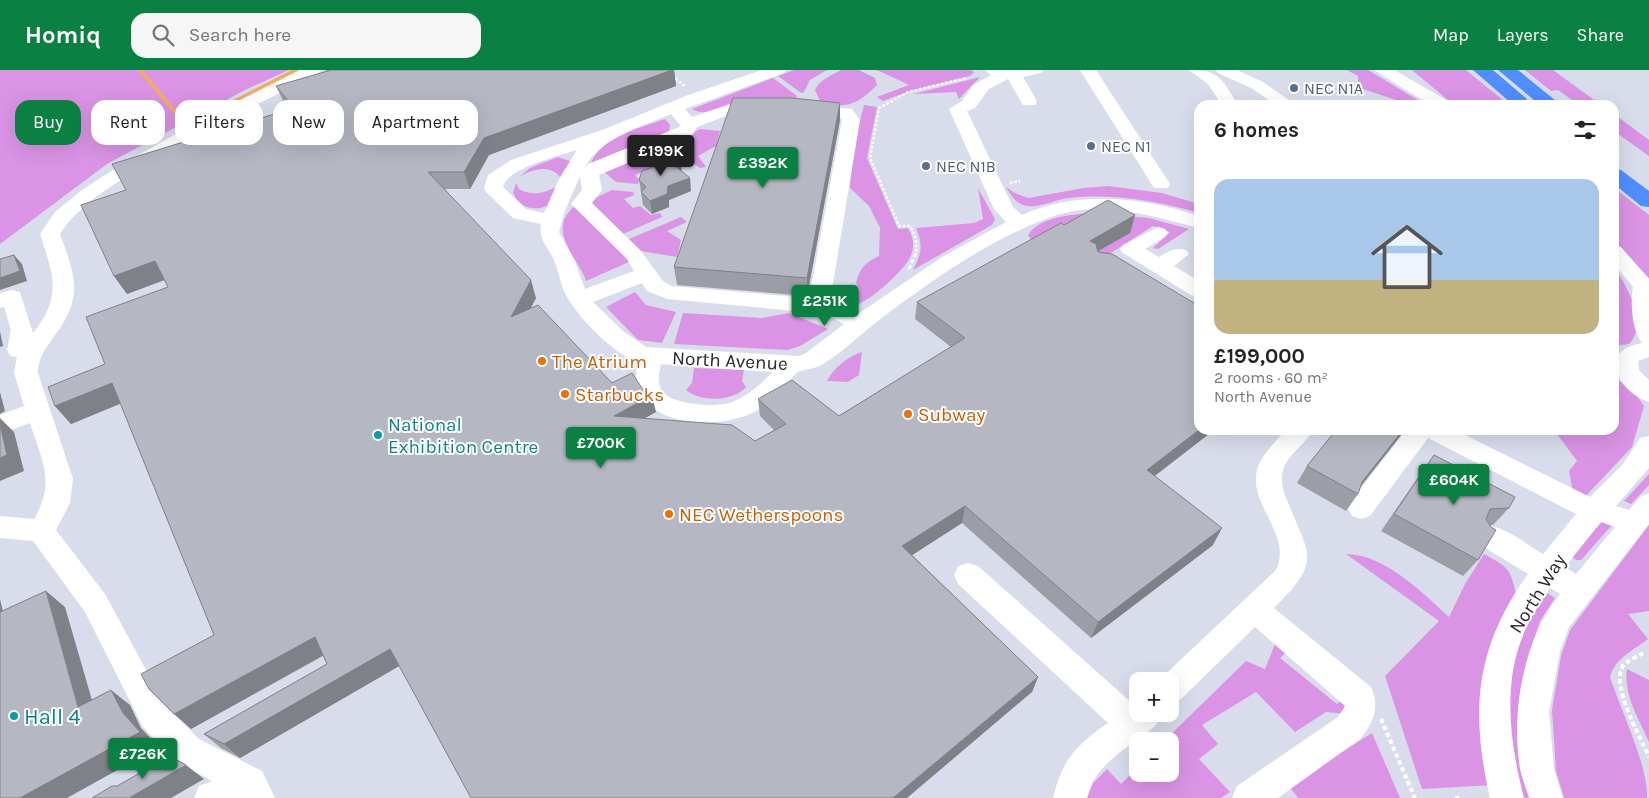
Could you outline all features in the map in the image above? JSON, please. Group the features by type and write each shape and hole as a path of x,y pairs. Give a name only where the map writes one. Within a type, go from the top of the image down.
{"highway":[{"path":"1482,70 1520,100"},
{"path":"1507,70 1546,100"},
{"path":"1619,166 1649,178"},
{"path":"1619,167 1649,201"}],"street":[{"path":"18,350 55,319 64,283 63,270 50,234 54,226 66,214 114,176 248,102 313,70"},
{"path":"610,133 594,143 585,152 550,220 520,214 494,188 495,179 501,173 518,164 610,133 743,78 778,70"},
{"path":"1015,232 1010,217 1000,201 958,109 970,102 974,93 983,84 1001,72 1035,70"},
{"path":"1088,70 1161,184"},
{"path":"1197,70 1214,81 1227,100"},
{"path":"1224,70 1257,85 1280,100"},
{"path":"1382,70 1434,100"},
{"path":"1401,70 1436,100"},
{"path":"1001,72 1024,89 1029,101"},
{"path":"944,103 970,102"},
{"path":"674,107 690,124"},
{"path":"818,307 851,120 846,113 782,108 732,108 690,124 687,130 676,136 595,168 589,174 592,190 581,204 634,255 645,274 655,286 667,292 831,309 859,323"},
{"path":"568,184 590,185"},
{"name":"North Avenue","path":"550,220 549,232 563,257 575,292 630,350 642,355 651,356 790,365 801,364 814,359 859,323 913,284 964,252 1015,232 1041,213 1085,205 1152,210 1194,221"},
{"path":"1158,233 1123,252 1194,283"},
{"path":"1159,266 1179,254"},
{"path":"1619,256 1646,290 1642,302 1649,337"},
{"path":"580,299 645,274"},
{"path":"0,301 12,297 22,330 18,350 25,366 37,411 60,479 56,503 41,531"},
{"path":"1631,352 1625,359 1625,367 1622,373 1649,393"},
{"path":"651,356 647,384 649,391 662,404 686,411 718,414 732,410 763,394 781,379 790,365"},
{"path":"0,425 37,411"},
{"path":"1179,680 1286,578 1294,563 1292,546 1270,489 1268,476 1271,468 1297,435"},
{"path":"1361,508 1416,435"},
{"path":"1443,435 1583,506 1596,510 1641,513"},
{"name":"North Way","path":"1507,798 1500,773 1496,705 1501,660 1514,621 1546,570 1596,510 1643,459 1649,445"},
{"name":"North Way","path":"1546,798 1536,759 1533,712 1538,678 1545,651 1557,620 1641,513"},
{"path":"0,527 41,531 95,603 174,758 254,790"},
{"path":"1487,535 1580,591"},
{"path":"968,575 1129,711"},
{"path":"1248,798 1349,728 1360,715 1363,706 1360,697 1253,608"},
{"path":"1070,798 1072,782 1088,756 1134,722"},
{"path":"211,798 254,790"}],"path":[{"path":"913,284 902,276 910,267 918,250 914,233 910,226 899,226 870,158 879,108 895,98 913,92 1001,72"},
{"path":"1643,653 1622,667 1619,675 1626,703 1649,757"},
{"path":"1378,712 1415,798"}],"shaded area":[{"path":"0,70 289,70 226,100 175,100 175,128 165,133 165,100 91,100 91,145 142,145 107,164 0,244"},
{"path":"794,70 827,70 810,80 804,92 801,93 778,76"},
{"path":"841,70 859,70 875,78 877,85 864,97 850,104 836,106 818,103 820,101 815,90 817,86 826,78"},
{"path":"877,70 971,70 974,72 970,76 913,90 883,101 877,97 909,85"},
{"path":"1347,70 1368,70 1418,100 1396,100 1363,89 1358,83 1358,76"},
{"path":"1412,70 1466,70 1503,100 1448,100"},
{"path":"1525,70 1553,70 1594,100 1572,100 1558,90 1551,91"},
{"path":"980,77 959,99 956,92 913,94"},
{"path":"773,78 797,96 794,104 748,101 729,104 708,112 692,109"},
{"path":"864,105 877,107 867,158 898,229 908,228 913,244 910,258 895,276 871,297 850,308 839,302 860,290 856,283 859,273 870,261 879,256 880,228 869,206 850,188 853,147"},
{"path":"1619,118 1649,140 1649,156 1619,135"},
{"path":"665,119 670,125 669,133 589,168 601,148 610,141 631,130"},
{"path":"700,129 720,131 716,146 698,156 706,167 700,168 669,145"},
{"path":"662,148 681,164 676,169 651,169 635,175 640,181 637,184 616,182 602,170"},
{"path":"558,157 572,162 561,179 553,171 547,169 535,170 519,177 530,168"},
{"path":"516,183 519,189 529,193 544,192 559,185 549,205 533,208 524,205 516,198 513,193"},
{"path":"1108,186 1162,193 1194,203 1194,212 1118,197 1069,198 1038,206 1028,206 1017,202 1006,187 1028,198 1084,188"},
{"path":"978,188 995,219 992,225 913,270 920,249 920,240 916,228 974,223 983,219"},
{"path":"612,190 633,192 634,195 624,199 633,208 640,206 651,215 660,213 662,217 623,234 587,202"},
{"path":"1619,192 1649,215 1649,278 1619,247"},
{"path":"575,204 631,261 586,281 566,244 564,236 564,220"},
{"path":"1090,213 1149,218 1189,229 1158,249 1153,248 1170,232 1153,226 1103,258 1035,245 1028,235 1033,229 1047,221 1064,216"},
{"path":"681,217 687,222 667,231 681,240 677,257 641,251 629,239"},
{"path":"1619,275 1630,294 1636,316 1635,336 1629,344 1619,345"},
{"path":"635,292 646,305 676,312 662,343 638,340 606,307"},
{"path":"683,313 762,318 789,313 828,329 800,346 788,350 674,344"},
{"path":"862,352 859,375 848,382 827,381 842,364"},
{"path":"694,368 744,370 742,381 746,387 740,392 725,398 699,397 686,390 692,383"},
{"path":"1619,380 1633,390 1644,406 1632,447 1584,498 1573,492 1569,471 1577,461 1558,435 1619,435"},
{"path":"1649,474 1649,485 1631,504 1624,501"},
{"path":"1603,521 1612,525 1581,560 1576,560 1569,554"},
{"path":"1649,525 1649,611 1628,614 1648,639 1616,665 1610,677 1639,755 1647,798 1564,798 1556,771 1552,710 1561,656 1570,630"},
{"path":"1346,554 1374,560 1402,576 1449,617 1465,584 1484,554 1507,569 1516,595 1499,623 1488,654 1485,670 1485,720 1493,785 1422,789 1385,676 1439,621"},
{"path":"1545,592 1555,598 1540,621 1522,684 1533,798 1520,798 1508,722 1513,662 1521,638"},
{"path":"1277,639 1290,649 1280,658 1337,704 1348,694 1347,714 1326,712 1295,732 1256,692 1202,725 1218,744 1199,759 1230,792 1221,798 1087,798 1093,783 1107,769 1121,784 1129,776 1129,782 1179,782 1179,732 1173,732 1246,661 1265,669"},
{"path":"1627,669 1649,680 1649,742 1627,688"},
{"path":"1372,733 1400,798 1298,798 1289,786"}],"building":[{"name":"National Exhibition Centre","path":"331,70 672,70 484,138 464,172 428,172 531,280 511,317 538,305 612,383 632,373 642,388 652,395 614,416 732,425 755,441 786,424 758,399 792,380 839,416 965,338 917,302 1061,223 1064,225 1108,200 1135,215 1090,241 1096,244 1098,252 1112,254 1194,303 1194,434 1147,470 1222,528 1098,622 965,506 902,546 1038,677 893,798 471,798 390,649 224,744 204,734 327,664 315,637 174,714 149,689 141,674 214,635 112,383 55,406 48,387 105,364 86,317 168,287 155,261 114,276 81,205 126,190 112,164 175,145 263,145 263,118 273,114 273,145 344,145 344,100 287,100 276,86"},
{"path":"733,98 792,98 840,103 807,278 674,267"},
{"path":"669,154 681,161 675,166 690,178 668,186 667,194 650,201 641,192 646,187 639,180 642,171 655,166 653,160"},
{"path":"14,255 20,271 0,278 0,259"},
{"path":"0,424 7,455 0,458"},
{"path":"1332,435 1399,435 1362,482 1358,494 1307,466"},
{"path":"1434,455 1515,497 1509,508 1490,509 1486,519 1491,527 1496,530 1478,560 1394,514"},
{"path":"46,591 78,707 111,690 123,713 140,732 20,798 0,798 0,612"},
{"path":"170,756 186,765 129,798 92,798 112,786 117,786"}],"waterway":[{"path":"140,70 187,126 296,70"}],"place":[{"name":"NEC N1A","path":"1294,88"},
{"name":"NEC N1","path":"1091,146"},
{"name":"NEC N1B","path":"926,166"},
{"name":"The Atrium","path":"542,361"},
{"name":"Starbucks","path":"565,394"},
{"name":"Subway","path":"908,414"},
{"name":"National Exhibition Centre","path":"378,435"},
{"name":"NEC Wetherspoons","path":"669,514"},
{"name":"Hall 4","path":"14,716"}]}
